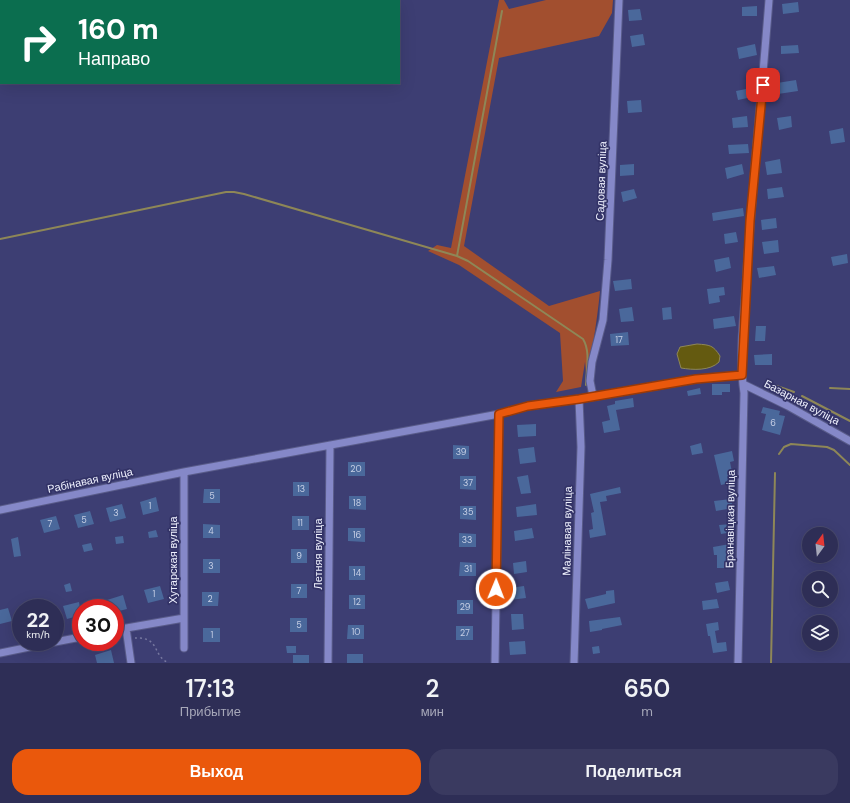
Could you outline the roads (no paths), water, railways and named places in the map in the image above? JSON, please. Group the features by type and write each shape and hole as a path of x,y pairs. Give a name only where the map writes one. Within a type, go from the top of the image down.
{"street":[{"name":"Садовая вуліца","path":"593,396 590,381 592,362 603,320 608,260 619,0"},
{"name":"Бранавіцкая вуліца","path":"738,663 744,393 741,366 750,221 769,0"},
{"name":"Рабінавая вуліца","path":"0,510 184,472 499,414 528,406 696,379 742,375"},
{"name":"Базарная вуліца","path":"743,384 788,406 850,441"},
{"name":"Малінавая вуліца","path":"574,663 581,447 579,399"},
{"path":"495,663 499,414"},
{"name":"Летняя вуліца","path":"328,663 330,445"},
{"name":"Хутарская вуліца","path":"184,472 184,648"},
{"path":"131,663 126,628 184,618"},
{"path":"0,653 12,651"}],"waterway":[{"path":"457,256 502,11"},
{"path":"0,239 226,192 244,194 457,256 468,261 583,339 587,350 588,362 586,385"},
{"path":"774,385 794,392"},
{"path":"830,388 850,389"},
{"path":"802,396 850,421"},
{"path":"779,454 784,447 791,444 827,447 834,450 850,465"},
{"path":"771,663 775,473"}]}
